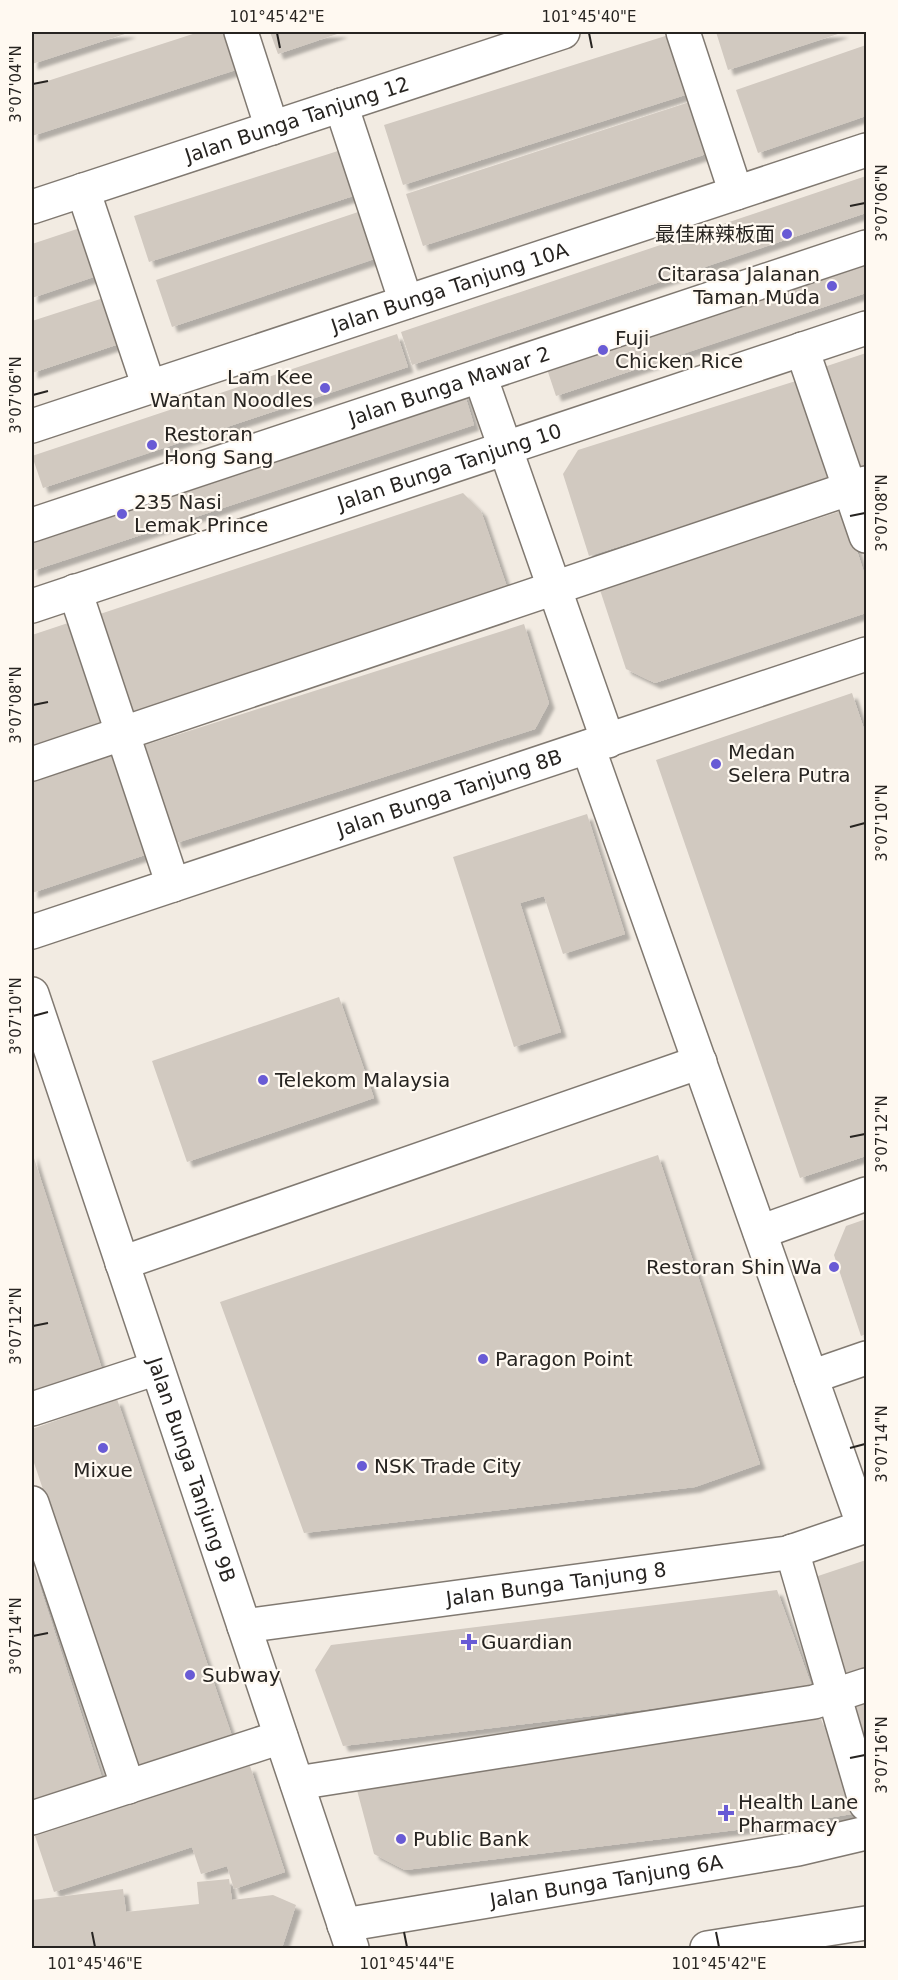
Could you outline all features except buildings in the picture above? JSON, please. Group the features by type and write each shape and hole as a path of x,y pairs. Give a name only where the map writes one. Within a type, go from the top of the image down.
{"street":[{"path":"241,32 272,128"},
{"name":"Jalan Bunga Tanjung 12","path":"32,207 563,32"},
{"path":"683,32 736,193"},
{"path":"341,105 406,302"},
{"name":"Jalan Bunga Tanjung 10A","path":"32,426 867,150"},
{"path":"83,190 149,387"},
{"name":"Jalan Bunga Mawar 2","path":"32,525 867,247"},
{"name":"Jalan Bunga Tanjung 10","path":"32,606 867,328"},
{"path":"802,349 858,485 867,536"},
{"path":"480,376 554,588 598,744 700,1062 865,1527"},
{"path":"32,764 858,485"},
{"path":"75,591 173,885"},
{"name":"Jalan Bunga Tanjung 8B","path":"32,932 598,744 864,664"},
{"name":"Jalan Bunga Tanjung 9B","path":"32,994 348,1937"},
{"path":"122,1263 700,1062"},
{"path":"760,1232 867,1194"},
{"path":"811,1377 867,1358"},
{"path":"32,1409 157,1368"},
{"path":"32,1503 128,1787"},
{"name":"Jalan Bunga Tanjung 8","path":"244,1626 792,1551 865,1527"},
{"path":"792,1551 867,1804"},
{"path":"297,1783 814,1702 867,1685"},
{"path":"32,1818 281,1737"},
{"name":"Jalan Bunga Tanjung 6A","path":"348,1937 798,1849 867,1833"},
{"path":"707,1948 867,1923"}],"place":[{"name":"最佳麻辣板面","path":"787,234"},
{"name":"Citarasa Jalanan Taman Muda","path":"832,286"},
{"name":"Fuji Chicken Rice","path":"603,350"},
{"name":"Lam Kee Wantan Noodles","path":"325,388"},
{"name":"Restoran Hong Sang","path":"152,445"},
{"name":"235 Nasi Lemak Prince","path":"122,514"},
{"name":"Medan Selera Putra","path":"716,764"},
{"name":"Telekom Malaysia","path":"263,1080"},
{"name":"Restoran Shin Wa","path":"834,1267"},
{"name":"Paragon Point","path":"483,1359"},
{"name":"Mixue","path":"103,1448"},
{"name":"NSK Trade City","path":"362,1466"},
{"name":"Guardian","path":"469,1642"},
{"name":"Subway","path":"190,1675"},
{"name":"Health Lane Pharmacy","path":"726,1813"},
{"name":"Public Bank","path":"401,1839"}]}
